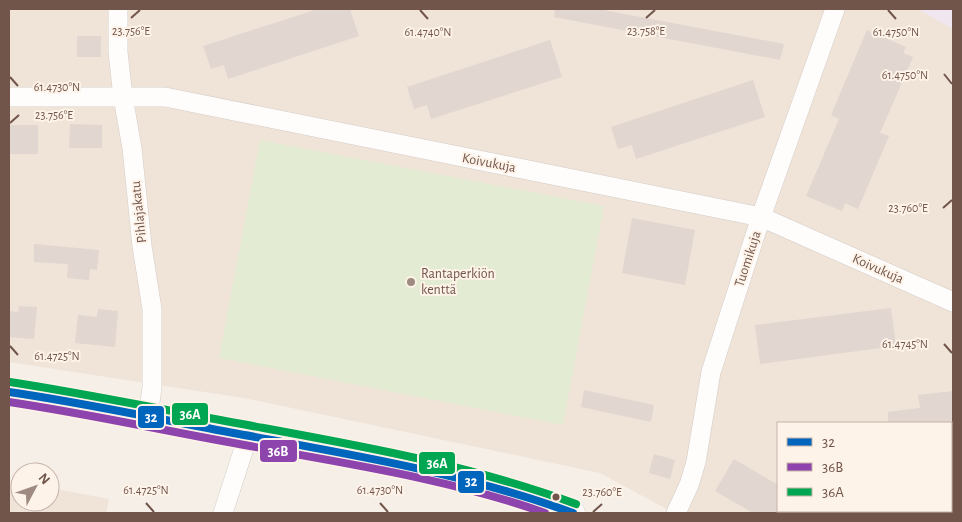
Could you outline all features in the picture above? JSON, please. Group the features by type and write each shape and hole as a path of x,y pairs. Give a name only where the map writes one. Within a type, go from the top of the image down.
{"street":[{"name":"Pihlajakatu","path":"118,9 118,52 123,97 132,148 142,246 152,309 152,388 148,416"},
{"name":"Tuomikuja","path":"676,513 689,485 696,462 711,372 761,217 835,9"},
{"name":"Koivukuja","path":"9,97 165,97 761,217 953,302"},
{"path":"9,392 148,416 464,478 544,501 573,513"},
{"path":"223,513 248,436"}],"shaded area":[{"path":"9,9 918,9 953,29 953,513 674,513 600,473 244,398 9,362"},
{"path":"918,9 953,9 953,29"},
{"path":"9,480 10,512 60,512 60,490 109,499 106,513 9,513"}],"green space":[{"name":"Rantaperkiön kenttä","path":"260,140 604,206 563,425 219,358"}],"building":[{"path":"318,9 350,9 359,36 228,79 224,65 211,69 203,46"},
{"path":"555,9 598,9 784,44 780,60 554,17"},
{"path":"867,30 906,47 903,53 913,57 880,133 889,136 858,209 845,203 842,211 806,196 839,119 831,115"},
{"path":"77,36 101,36 101,57 77,57"},
{"path":"550,40 562,77 431,119 427,105 414,109 407,87"},
{"path":"753,80 765,117 636,159 632,145 618,149 611,127"},
{"path":"70,124 102,125 102,148 69,148"},
{"path":"9,125 38,125 38,154 9,154"},
{"path":"632,218 695,230 685,285 622,273"},
{"path":"34,244 99,250 97,270 90,269 89,280 67,278 68,264 34,262"},
{"path":"19,306 37,307 34,339 9,337 9,311 18,312"},
{"path":"891,308 896,346 760,364 755,325"},
{"path":"98,309 118,311 115,347 75,343 78,315 97,317"},
{"path":"584,390 654,405 651,422 581,407"},
{"path":"953,391 953,423 888,422 888,412 920,408 918,395"},
{"path":"654,454 675,460 670,479 649,473"},
{"path":"734,459 777,484 778,513 753,513 715,491"}],"transit line":[{"name":"36A","path":"10,382 411,457 494,478 576,504"},
{"name":"32","path":"9,392 95,406 408,466 491,487 573,513"},
{"name":"36B","path":"9,402 399,474 473,491 545,513"}],"place":[{"name":"Rantaperkiön kenttä","path":"411,282"}]}
